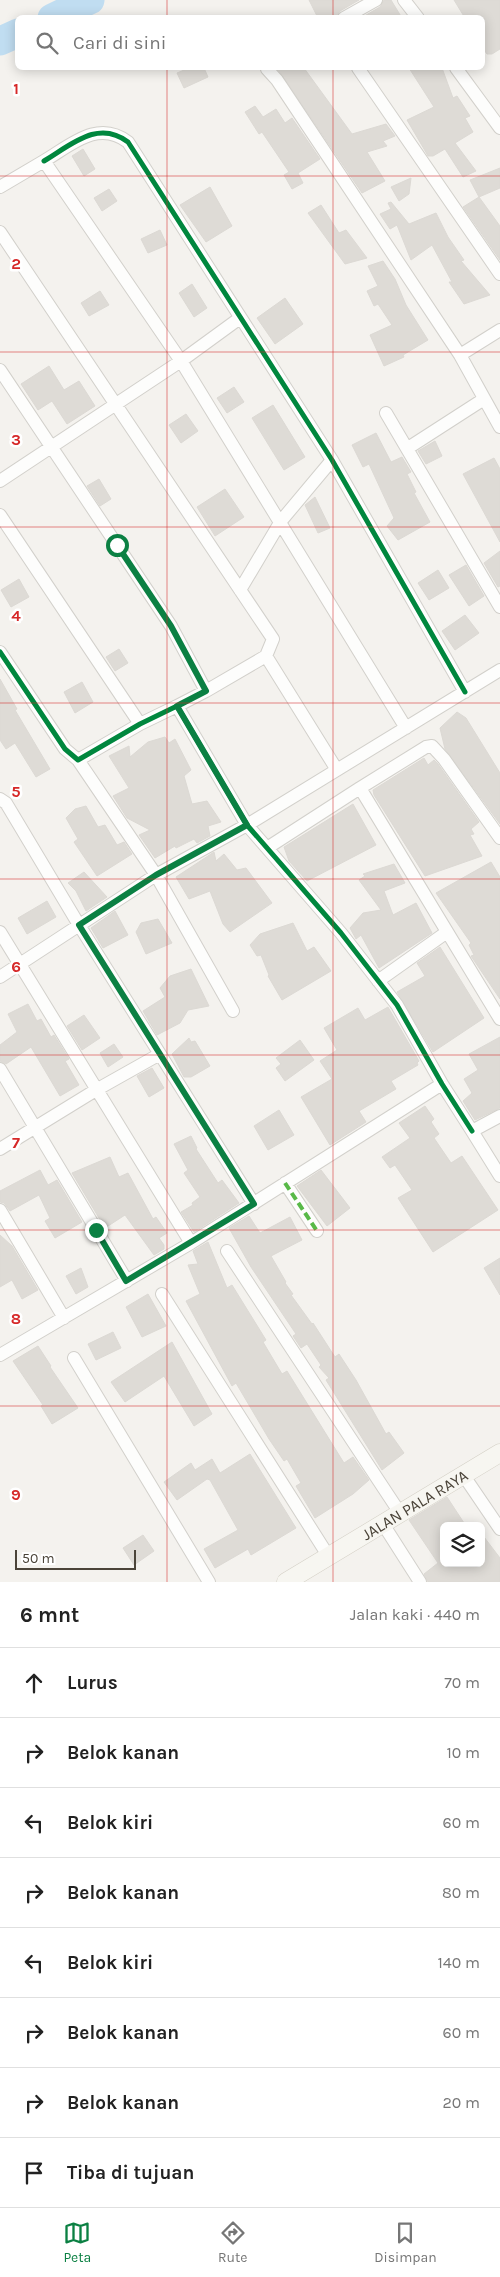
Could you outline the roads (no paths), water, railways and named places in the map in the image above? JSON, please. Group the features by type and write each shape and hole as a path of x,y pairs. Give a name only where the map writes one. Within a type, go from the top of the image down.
{"main road":[{"name":"JALAN PALA RAYA","path":"289,1581 500,1453"}],"street":[{"path":"349,15 376,0"},
{"path":"404,0 416,15"},
{"path":"269,70 460,355 500,427"},
{"path":"359,70 500,274"},
{"path":"457,70 500,128"},
{"path":"0,187 89,135 106,132 117,134 128,142 332,460 465,692"},
{"path":"44,160 181,361 281,521 406,728"},
{"path":"0,232 273,639 266,656 206,691 140,724 78,760"},
{"path":"0,481 181,361 240,318"},
{"path":"460,355 500,330"},
{"path":"0,370 171,626 206,691"},
{"path":"408,448 484,399"},
{"path":"386,413 500,607"},
{"path":"240,590 281,521 332,460"},
{"path":"0,515 140,724"},
{"path":"0,652 65,749 78,760 156,875 233,1011"},
{"path":"266,656 338,770"},
{"path":"0,977 156,875 247,825 500,671"},
{"path":"177,706 247,825 341,933 397,1005 442,1084 500,1176"},
{"path":"267,848 426,747 432,746 444,759 500,838"},
{"path":"360,788 500,1019"},
{"path":"0,799 6,803 79,925 254,1204"},
{"path":"0,932 191,1243"},
{"path":"378,981 447,932"},
{"path":"0,1149 96,1090 160,1054"},
{"path":"0,1070 126,1281"},
{"path":"0,1355 191,1243 442,1084"},
{"path":"472,1131 500,1116"},
{"path":"285,1183 317,1231"},
{"path":"0,1210 64,1318"},
{"path":"226,1251 400,1513"},
{"path":"162,1294 329,1557"},
{"path":"74,1358 209,1582"},
{"path":"464,1476 500,1529"},
{"path":"384,1524 420,1582"}],"waterway":[{"path":"58,15 90,0"},
{"path":"0,41 15,34"}]}
